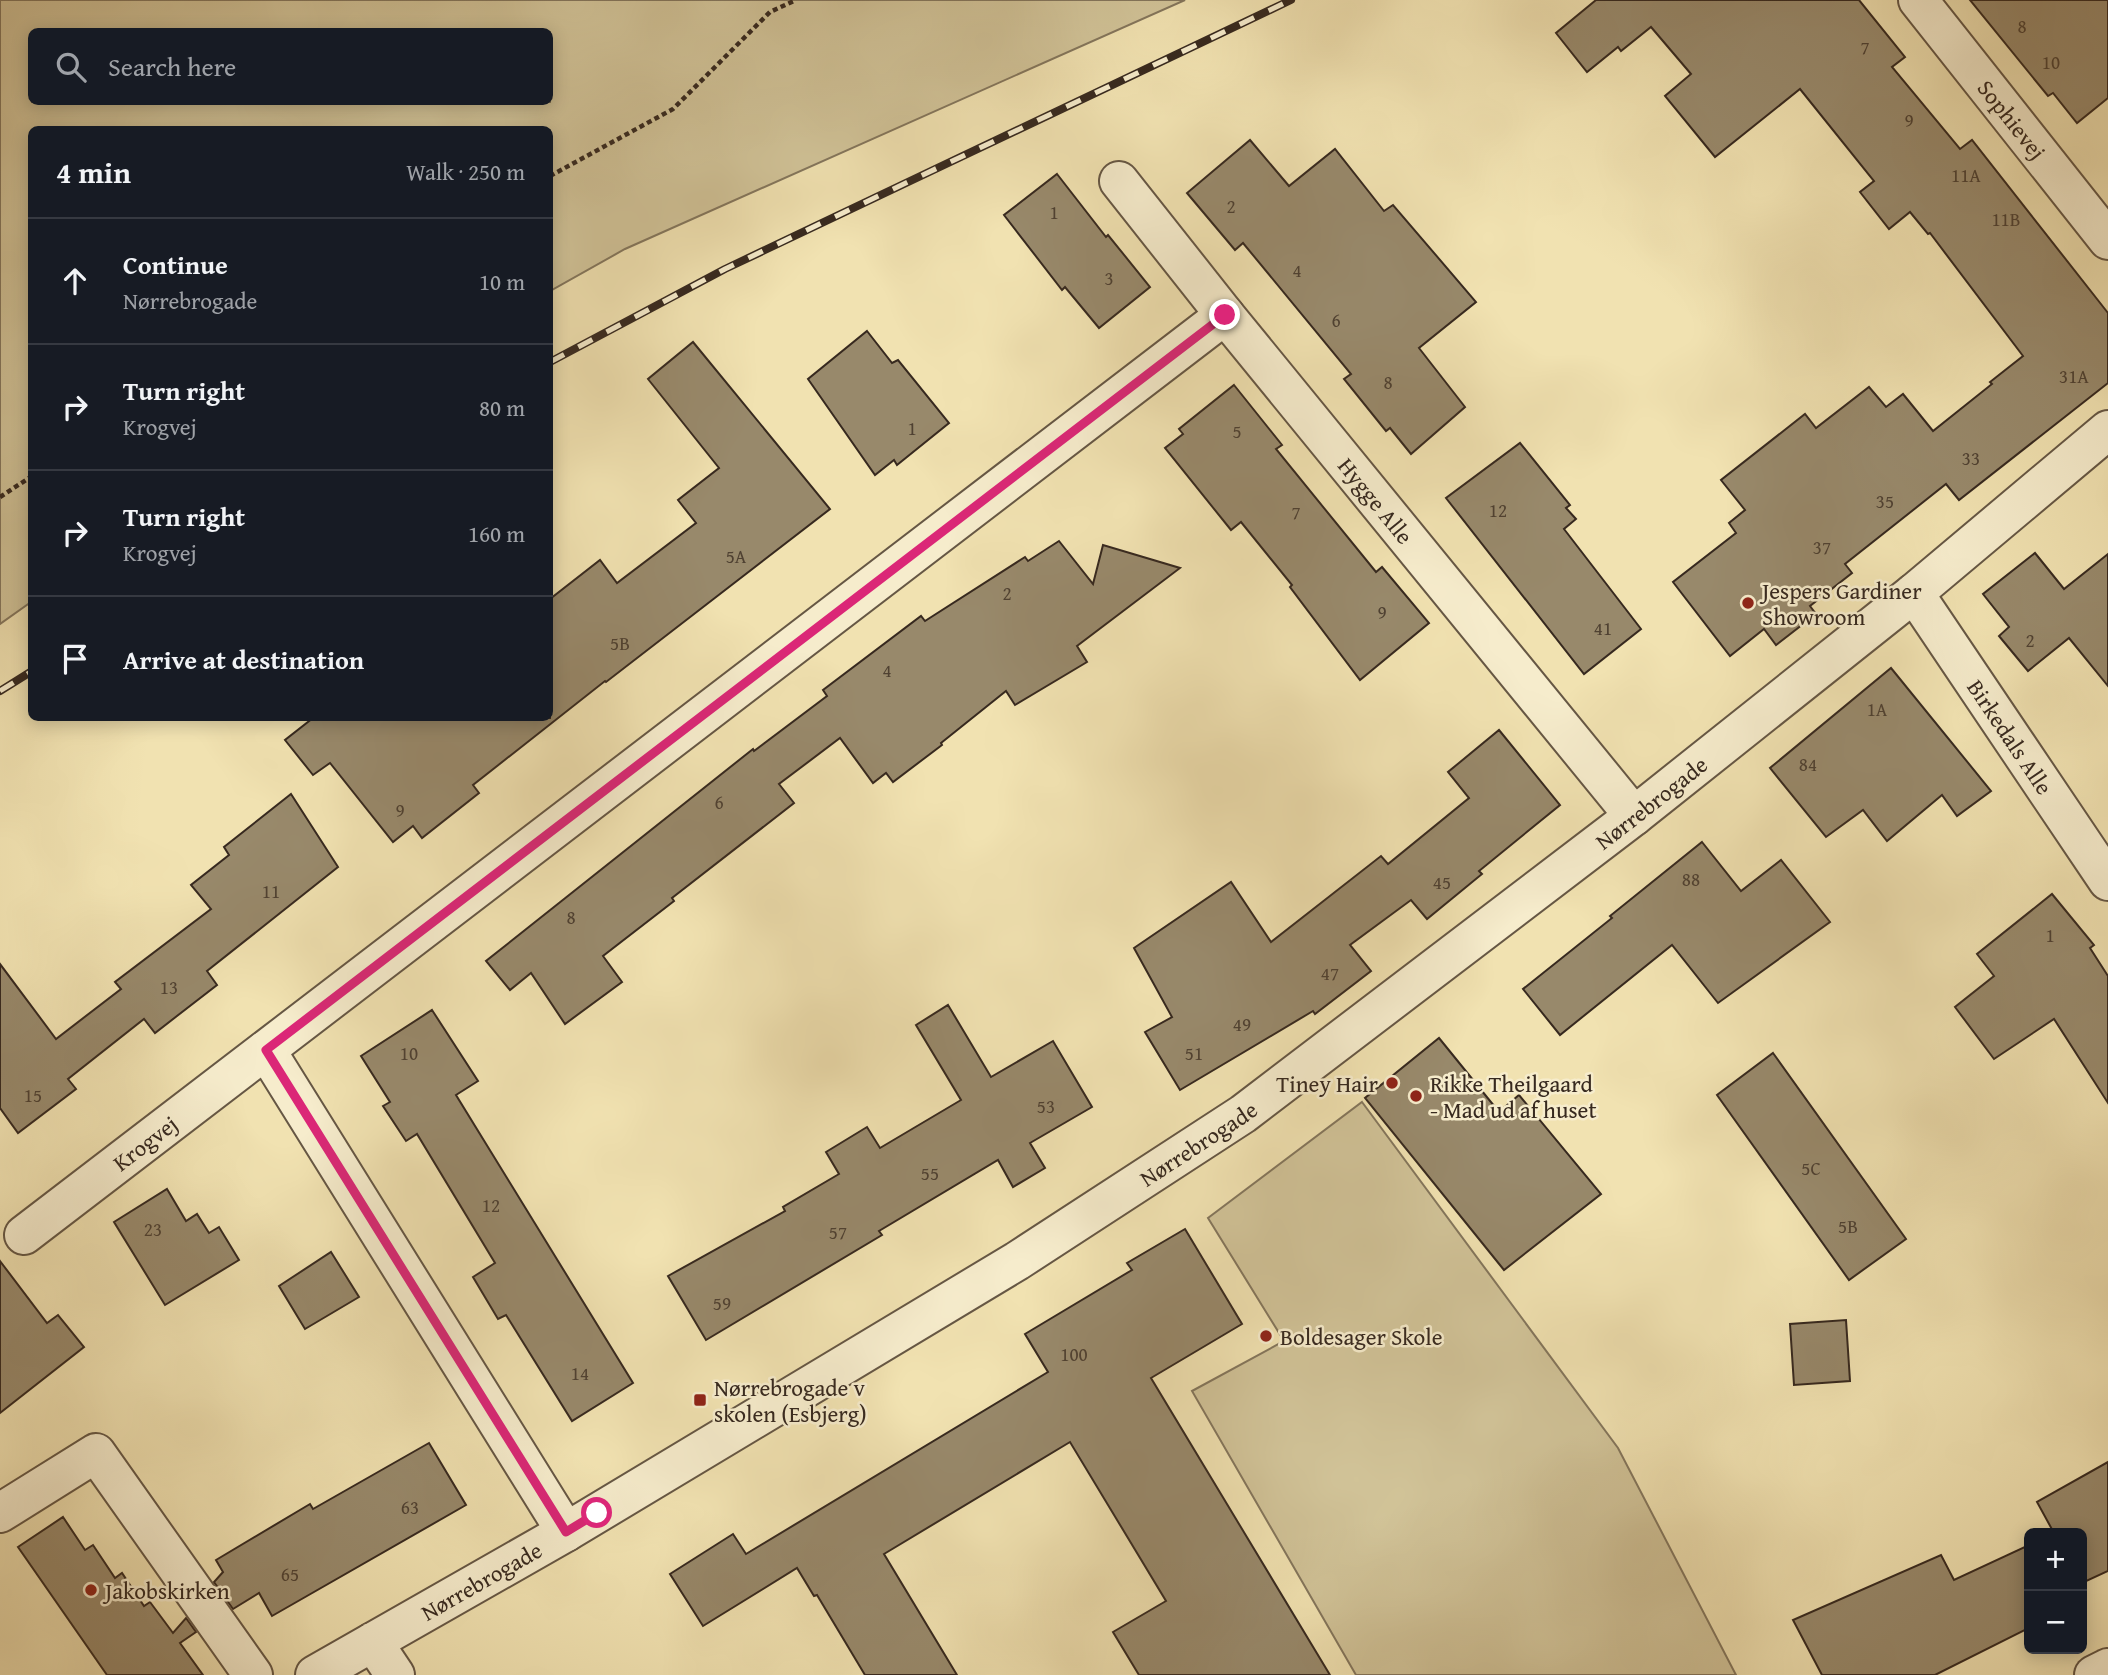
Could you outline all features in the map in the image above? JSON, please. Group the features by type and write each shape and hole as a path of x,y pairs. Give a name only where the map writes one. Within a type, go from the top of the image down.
{"street":[{"name":"Sophievej","path":"1918,0 2108,240"},
{"name":"Hygge Alle","path":"1119,181 1634,816"},
{"name":"Krogvej","path":"24,1235 1225,315"},
{"name":"Nørrebrogade","path":"315,1675 566,1532 1017,1261 1243,1114 1634,816 1914,593 2108,430"},
{"name":"Birkedals Alle","path":"1914,593 2108,881"},
{"path":"266,1050 566,1532"},
{"path":"0,1513 96,1453 253,1675"},
{"path":"373,1642 395,1675"},
{"path":"2094,1675 2108,1668"}],"path":[{"path":"553,174 673,109 770,12 796,0"},
{"path":"0,497 28,479"}],"shaded area":[{"path":"0,0 1185,0 625,249 553,289 553,126 28,126 28,604 0,624"},
{"path":"1362,1102 1618,1448 1736,1675 1356,1675 1192,1391 1284,1341 1208,1218"}],"building":[{"path":"1596,0 1859,0 1905,57 1892,67 1960,149 1972,140 2108,313 2108,383 1959,500 1946,484 1845,564 1852,573 1810,606 1816,614 1776,645 1764,629 1730,656 1673,582 1736,533 1729,523 1745,510 1721,480 1805,414 1816,428 1869,387 1886,407 1903,394 1933,431 2023,356 1930,233 1928,234 1910,212 1889,229 1860,192 1874,181 1800,89 1715,157 1665,96 1691,74 1651,27 1621,51 1618,47 1587,72 1556,33"},
{"path":"1970,0 2108,0 2108,98 2077,123 2053,93 2048,96"},
{"path":"1250,140 1289,186 1335,149 1384,211 1393,205 1476,302 1419,348 1465,407 1411,454 1390,428 1386,431 1344,379 1351,374 1243,243 1235,250 1187,193"},
{"path":"1057,174 1106,237 1108,235 1150,287 1099,328 1065,287 1062,290 1004,215"},
{"path":"867,331 892,363 898,360 949,423 897,465 894,460 875,475 808,379"},
{"path":"693,342 830,509 473,785 479,793 422,838 413,826 393,842 330,763 313,775 285,740 309,721 553,721 553,597 600,560 617,583 696,523 678,500 719,468 648,379"},
{"path":"1234,385 1282,445 1276,449 1376,572 1382,567 1429,623 1360,680 1290,587 1292,585 1241,522 1231,530 1165,448 1183,434 1179,429"},
{"path":"1520,443 1570,505 1566,508 1576,519 1564,529 1641,629 1584,674 1446,498"},
{"path":"1059,541 1093,584 1103,545 1180,568 1077,646 1087,662 1015,705 1006,691 893,782 886,773 873,783 840,738 779,784 794,803 672,898 674,901 603,956 622,982 565,1024 531,973 510,990 486,961 753,749 754,751 827,696 823,690 921,616 925,621 1025,557 1028,561"},
{"path":"2035,553 2064,589 2108,554 2108,686 2069,638 2028,671 1999,636 2009,627 1983,594"},
{"path":"1891,668 1991,791 1957,816 1942,795 1887,841 1863,810 1826,837 1770,768"},
{"path":"1499,730 1560,805 1479,871 1482,874 1427,919 1411,900 1350,945 1371,971 1315,1014 1313,1011 1180,1090 1145,1032 1172,1017 1134,948 1231,882 1271,942 1381,856 1388,864 1469,798 1448,772"},
{"path":"291,794 338,867 207,971 217,985 155,1033 144,1019 68,1079 76,1089 18,1133 0,1108 0,964 56,1039 121,989 115,982 211,909 191,885 229,855 224,847"},
{"path":"1702,842 1741,891 1781,860 1830,922 1718,1003 1672,945 1560,1035 1523,989"},
{"path":"2052,894 2094,945 2090,948 2108,976 2108,1103 2054,1019 1994,1059 1955,1007 1994,976 1977,954"},
{"path":"948,1005 991,1077 1053,1041 1092,1107 1030,1143 1045,1168 1013,1187 998,1160 879,1231 882,1235 706,1340 668,1276 785,1211 783,1207 839,1174 826,1152 867,1127 880,1148 961,1100 916,1025"},
{"path":"432,1010 478,1081 456,1095 633,1383 572,1421 506,1315 498,1319 473,1277 495,1263 417,1134 406,1141 383,1106 390,1102 361,1056"},
{"path":"1439,1038 1499,1112 1519,1095 1601,1194 1504,1270 1365,1098"},
{"path":"1773,1053 1906,1239 1849,1280 1717,1095"},
{"path":"167,1189 186,1221 197,1214 209,1233 219,1227 239,1260 165,1305 114,1222"},
{"path":"1185,1229 1242,1324 1151,1378 1330,1675 1139,1675 1113,1632 1166,1601 1070,1442 884,1554 957,1675 865,1675 817,1595 814,1596 797,1568 703,1626 670,1574 733,1534 746,1554 1048,1372 1025,1334 1132,1270 1127,1263"},
{"path":"331,1252 359,1297 305,1329 279,1286"},
{"path":"0,1261 47,1323 58,1315 84,1347 0,1413"},
{"path":"1846,1320 1850,1381 1794,1385 1790,1324"},
{"path":"429,1443 466,1505 272,1616 259,1593 233,1609 214,1582 223,1572 216,1560 310,1504 313,1509"},
{"path":"2108,1462 2108,1571 2087,1581 2087,1528 2051,1528 2037,1502"},
{"name":"Jakobskirken","path":"63,1517 85,1550 93,1545 115,1578 122,1573 144,1606 150,1602 173,1633 186,1618 196,1632 180,1643 203,1675 107,1675 18,1547"},
{"path":"2024,1547 2024,1630 1935,1675 1822,1675 1793,1620 1941,1555 1954,1580"}],"railway":[{"path":"553,360 725,269 1291,0"},
{"path":"0,691 28,674"}],"place":[{"name":"Jespers Gardiner Showroom","path":"1748,603"},
{"name":"Tiney Hair","path":"1392,1083"},
{"name":"Rikke Theilgaard - Mad ud af huset","path":"1416,1096"},
{"name":"Boldesager Skole","path":"1266,1336"},
{"name":"Nørrebrogade v skolen (Esbjerg)","path":"700,1400"},
{"name":"Jakobskirken","path":"91,1590"}],"route":[{"path":"597,1513 566,1532 266,1050 1225,315"}]}
